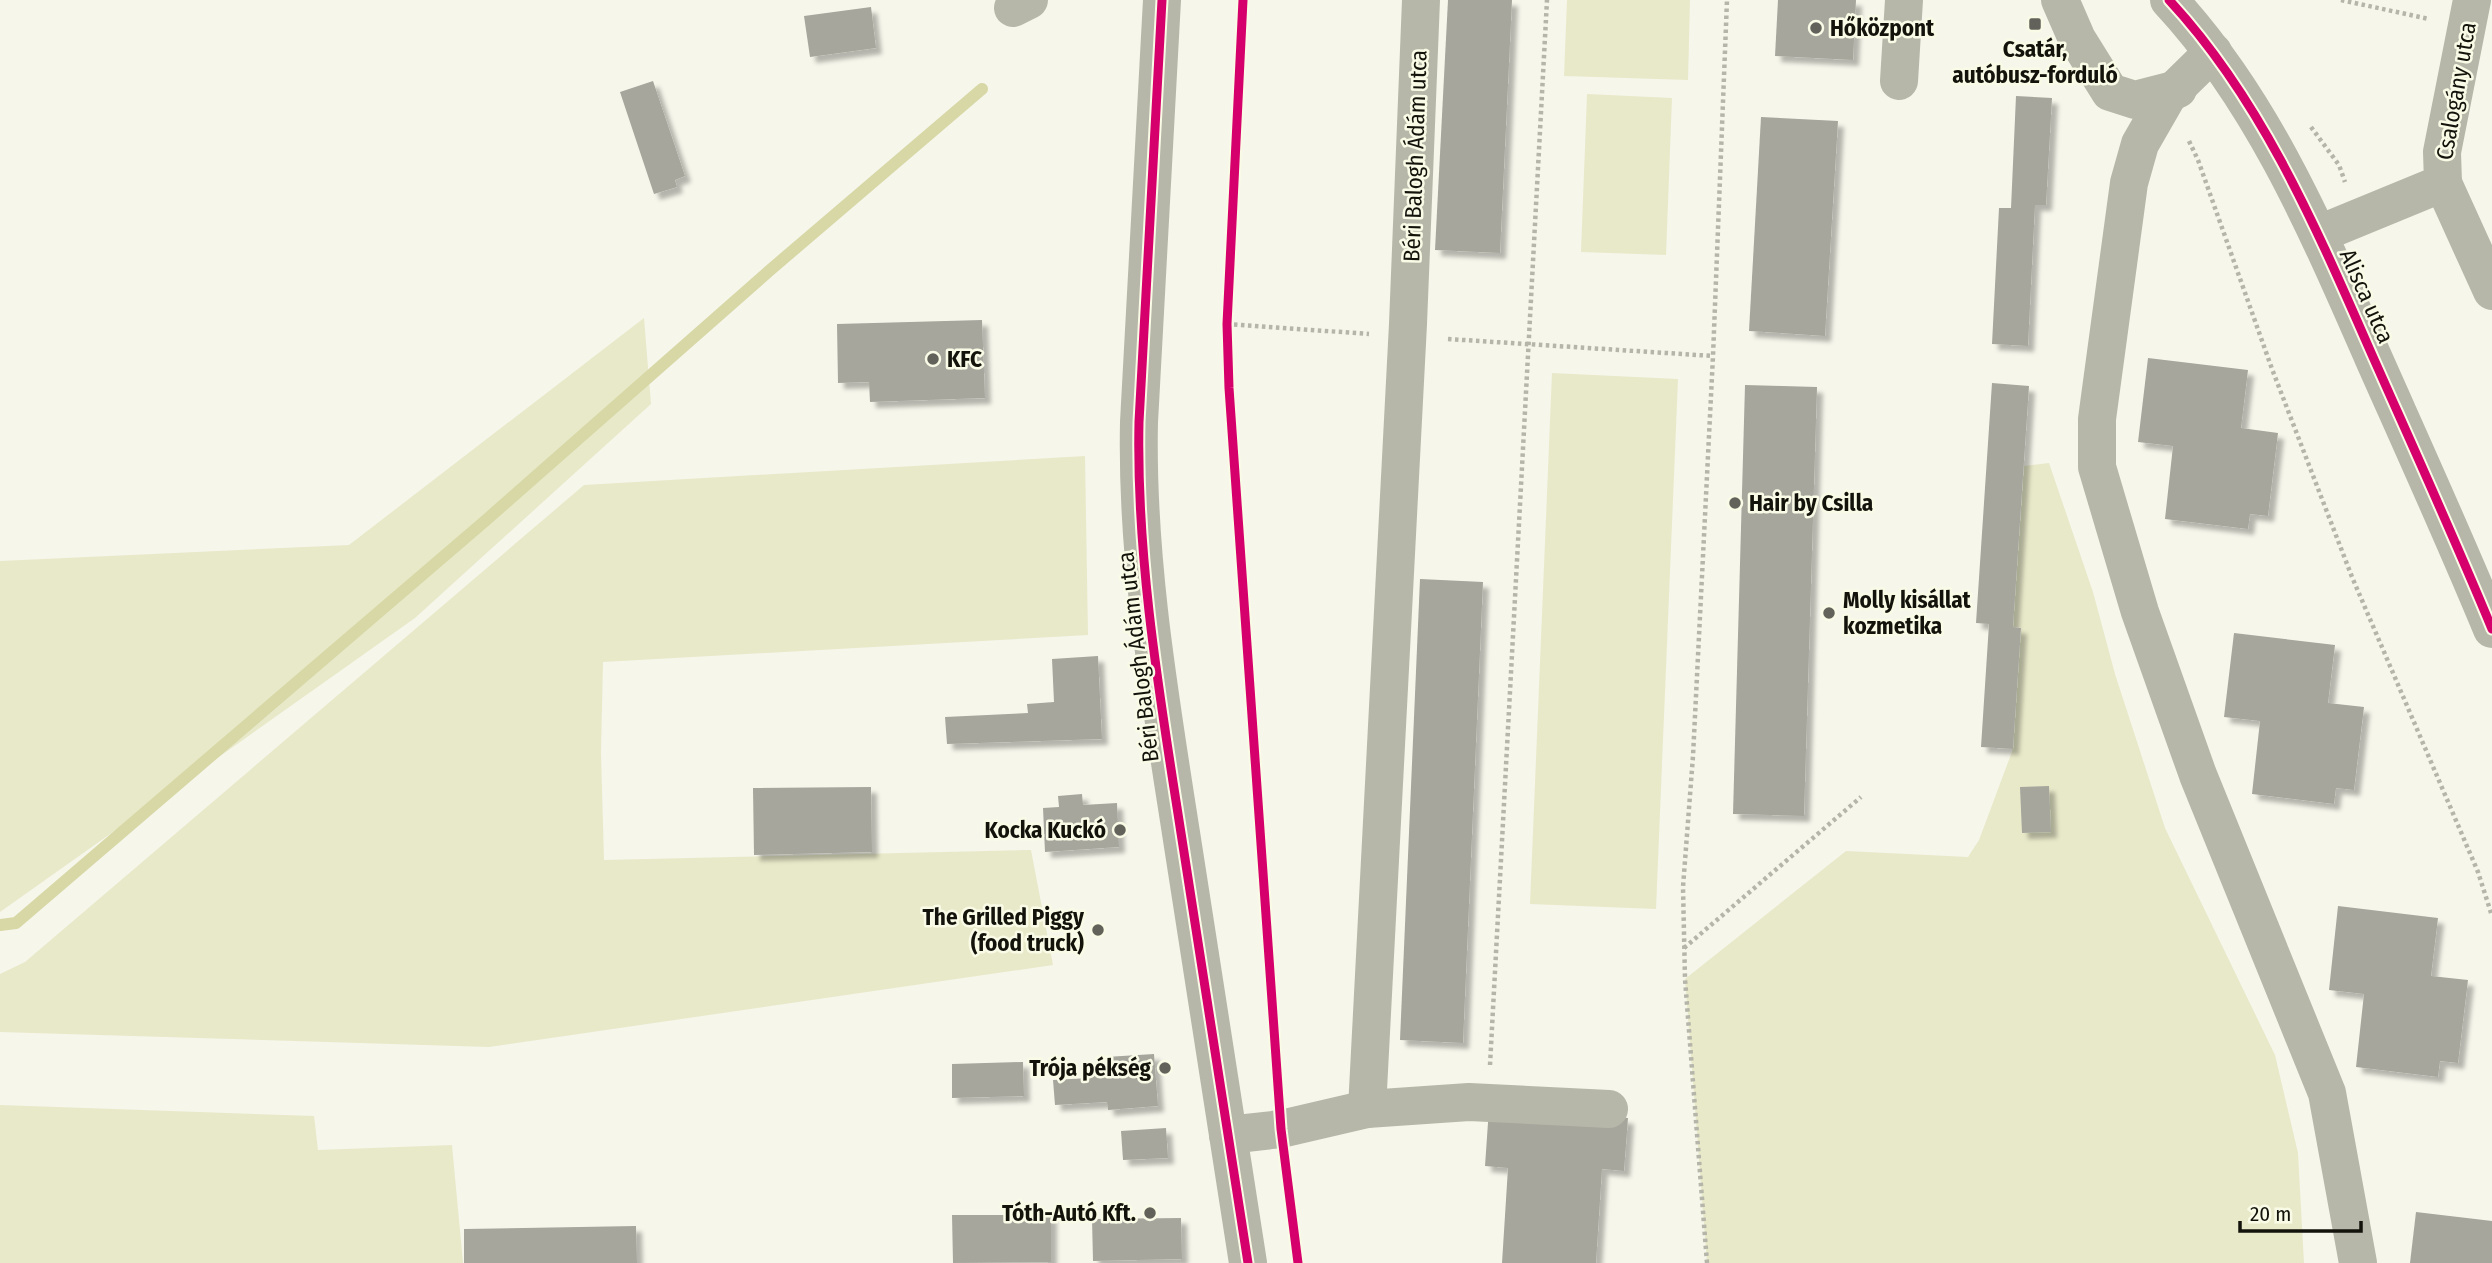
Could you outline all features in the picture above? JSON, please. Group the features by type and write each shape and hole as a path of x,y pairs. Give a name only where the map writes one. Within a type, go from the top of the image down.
{"street":[{"name":"Béri Balogh Ádám utca","path":"1162,0 1138,459 1152,629 1171,771 1248,1263"},
{"name":"Béri Balogh Ádám utca","path":"1367,1109 1407,336 1421,0"},
{"path":"1899,80 1904,0"},
{"path":"2060,0 2077,39 2110,92 2136,100 2172,93"},
{"name":"Csalogány utca","path":"2472,0 2442,152 2443,183 2492,291"},
{"name":"Alisca utca","path":"2183,7 2264,131 2319,234 2492,629"},
{"path":"2213,52 2172,93 2140,144 2129,183 2097,419 2097,467 2140,612 2199,775 2327,1093 2358,1263"},
{"name":"Csalogány utca","path":"2319,234 2443,183"},
{"path":"1228,1135 1281,1129 1367,1109 1488,1103 1609,1109"}],"path":[{"path":"1488,1103 1547,0"},
{"path":"1707,1263 1684,948 1683,887 1693,756 1713,356 1727,0"},
{"path":"2341,0 2384,10"},
{"path":"2172,93 2272,369 2352,577 2478,872 2492,916"},
{"path":"1227,337 1228,310"},
{"path":"1227,324 1713,356"},
{"path":"1684,948 1861,797"}],"green space":[{"path":"1567,0 1690,0 1688,80 1564,76"},
{"path":"1587,94 1672,98 1666,255 1581,252"},
{"path":"644,318 651,404 415,618 0,912 0,561 349,545"},
{"path":"1552,373 1678,379 1656,909 1530,904"},
{"path":"1085,456 1088,635 603,662 601,753 604,860 1031,850 1053,965 489,1047 0,1032 0,974 25,962 584,485"},
{"path":"2049,463 2093,592 2115,674 2165,828 2275,1055 2298,1153 2304,1263 1707,1263 1685,979 1846,851 1968,857 1979,840 2013,749 2021,628 2013,627 2024,466"},
{"path":"0,1105 314,1116 318,1150 452,1145 463,1263 0,1263"}],"building":[{"path":"1448,0 1512,0 1500,253 1435,250"},
{"name":"Hőközpont","path":"1778,0 1856,0 1853,60 1775,56"},
{"path":"871,7 876,48 810,57 804,16"},
{"path":"653,81 685,176 675,180 677,187 654,194 620,92"},
{"path":"2016,96 2052,98 2046,205 2035,205 2028,346 1992,344 1999,208 2011,208"},
{"path":"1761,117 1838,121 1825,336 1749,331"},
{"path":"982,320 985,398 870,402 869,382 838,383 837,324"},
{"path":"2148,358 2248,370 2241,428 2278,433 2268,516 2250,514 2248,529 2165,519 2173,446 2138,442"},
{"path":"1992,383 2029,386 2013,627 2021,628 2013,749 1981,747 1989,624 1976,623"},
{"path":"1745,385 1817,387 1804,816 1733,814"},
{"path":"1420,579 1483,582 1463,1043 1400,1040"},
{"path":"2234,633 2335,645 2328,703 2364,707 2354,790 2336,788 2334,804 2252,794 2260,721 2224,717"},
{"path":"1098,656 1102,739 947,744 945,717 1028,713 1027,704 1054,702 1052,659"},
{"path":"2049,786 2051,832 2022,833 2020,787"},
{"path":"871,787 872,852 754,855 753,788"},
{"path":"1082,794 1083,805 1117,803 1119,847 1045,852 1043,808 1059,807 1058,796"},
{"path":"2338,906 2438,918 2431,976 2468,980 2458,1063 2440,1061 2438,1077 2356,1067 2364,994 2329,990"},
{"path":"1154,1054 1158,1106 1108,1110 1107,1102 1055,1105 1053,1080 1089,1078 1088,1072 1107,1071 1106,1057"},
{"path":"1023,1062 1024,1096 952,1098 952,1064"},
{"path":"1489,1108 1628,1118 1624,1171 1602,1169 1596,1263 1502,1263 1508,1168 1485,1166"},
{"path":"1166,1128 1168,1158 1123,1160 1121,1131"},
{"path":"2416,1212 2492,1221 2492,1263 2410,1263"},
{"path":"952,1215 1051,1215 1051,1262 953,1263"},
{"path":"1181,1218 1182,1259 1093,1261 1092,1219"},
{"path":"636,1226 637,1263 464,1263 464,1229"}],"waterway":[{"path":"0,925 16,923 485,521 769,271 982,89"}],"cycle path":[{"path":"1162,0 1139,422 1141,525 1158,680 1248,1263"},
{"path":"1243,0 1227,324 1229,388 1281,1129 1298,1263"},
{"path":"2169,0 2233,81 2286,170 2331,263 2492,629"}],"place":[{"name":"Csatár, autóbusz-forduló","path":"2035,24"},
{"name":"Hőközpont","path":"1816,28"},
{"name":"KFC","path":"933,359"},
{"name":"Hair by Csilla","path":"1735,503"},
{"name":"Molly kisállat kozmetika","path":"1829,613"},
{"name":"Kocka Kuckó","path":"1120,830"},
{"name":"The Grilled Piggy (food truck)","path":"1098,930"},
{"name":"Trója pékség","path":"1165,1068"},
{"name":"Tóth-Autó Kft.","path":"1150,1213"}]}
